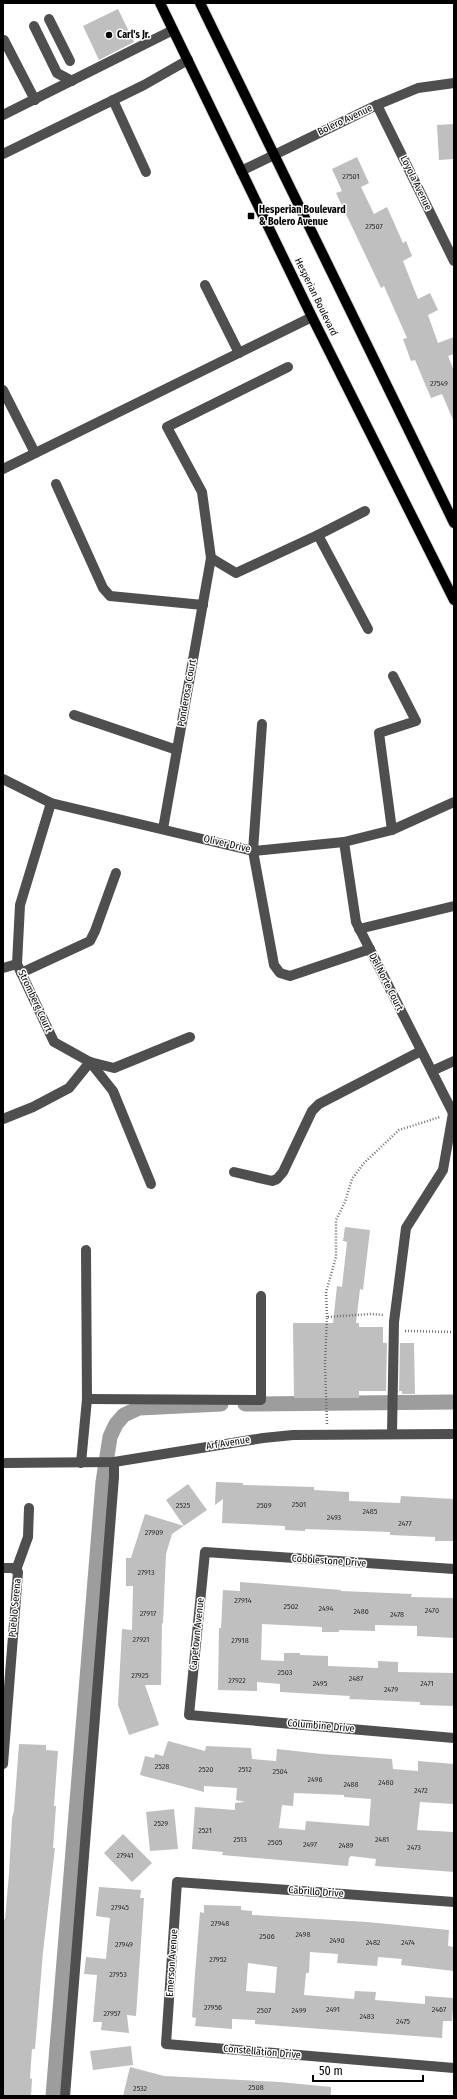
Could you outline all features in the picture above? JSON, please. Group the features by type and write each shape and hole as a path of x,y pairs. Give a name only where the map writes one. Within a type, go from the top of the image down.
{"main road":[{"name":"Hesperian Boulevard","path":"160,3 312,317 454,600"},
{"path":"200,3 454,523"}],"street":[{"path":"49,19 70,61"},
{"path":"34,26 57,73 72,81"},
{"path":"3,115 173,30"},
{"path":"4,40 35,100"},
{"path":"3,154 113,100 188,60"},
{"name":"Bolero Avenue","path":"241,171 376,105 418,88 454,83"},
{"path":"113,100 146,172"},
{"name":"Loyola Avenue","path":"376,105 454,261"},
{"path":"205,285 239,353"},
{"path":"3,469 312,317"},
{"name":"Ponderosa Court","path":"163,829 211,558 202,492 167,427 288,367"},
{"path":"3,390 35,453"},
{"path":"56,484 103,588 110,596 203,605"},
{"path":"211,558 236,572 318,535 365,510"},
{"path":"318,535 368,629"},
{"path":"392,830 379,733 416,721 393,676"},
{"path":"74,715 177,750"},
{"path":"262,724 253,851 274,965 280,973 290,976 370,949"},
{"name":"Oliver Drive","path":"3,779 51,803 253,851 344,842 392,830 454,802"},
{"name":"Stromberg Court","path":"51,803 20,905 19,969 54,1042 90,1062"},
{"name":"Del Norte Court","path":"344,842 356,922 453,1114"},
{"path":"3,968 19,969 90,941 116,872"},
{"path":"359,929 454,906"},
{"path":"90,1062 114,1068 190,1037"},
{"path":"234,1172 272,1181 277,1179 283,1172 312,1111 319,1104 421,1051"},
{"path":"432,1071 454,1061"},
{"path":"3,1119 33,1107 69,1088 90,1062"},
{"path":"90,1062 113,1091 151,1184"},
{"path":"392,1434 394,1318 406,1228 443,1170 453,1114"},
{"path":"81,1462 87,1400 86,1250"},
{"path":"87,1400 261,1400 261,1296"},
{"name":"Arf Avenue","path":"3,1462 114,1462 262,1438 327,1434 454,1434"},
{"path":"65,2096 114,1484 114,1462"},
{"name":"Pueblo Serena","path":"3,1764 17,1571 28,1537 29,1508"},
{"name":"Cobblestone Drive","path":"205,1552 454,1569"},
{"name":"Capetown Avenue","path":"189,1715 205,1552"},
{"path":"3,1568 17,1571"},
{"name":"Columbine Drive","path":"189,1715 454,1738"},
{"name":"Cabrillo Drive","path":"177,1882 454,1902"},
{"name":"Emerson Avenue","path":"166,2044 177,1882"},
{"name":"Constellation Drive","path":"166,2044 454,2068"}],"path":[{"path":"327,1434 325,1364 327,1317 326,1292 336,1257 336,1220 356,1172 399,1130 453,1114"},
{"path":"327,1317 371,1314 394,1318"},
{"path":"394,1331 454,1332"}],"building":[{"name":"Carl's Jr.","path":"118,9 134,42 99,60 83,26"},
{"path":"454,124 454,159 439,160 437,125"},
{"path":"357,157 369,183 361,187 374,214 387,207 403,243 406,241 412,256 403,261 418,299 430,293 438,310 428,315 438,343 454,337 454,354 448,356 454,371 454,422 442,394 431,398 415,360 411,361 403,339 407,338 384,286 381,288 336,193 342,191 332,169"},
{"path":"345,1227 370,1230 363,1290 360,1289 356,1323 359,1323 359,1327 383,1327 383,1343 387,1343 386,1391 359,1391 359,1398 294,1398 293,1323 333,1323 337,1286 342,1287 347,1242 343,1241"},
{"path":"400,1343 414,1343 415,1394 402,1394 402,1391 399,1391"},
{"path":"216,1482 243,1483 243,1485 314,1487 314,1490 349,1492 349,1501 400,1503 401,1496 454,1499 454,1541 435,1541 435,1537 390,1535 390,1532 305,1529 305,1531 285,1530 285,1526 222,1523 223,1499 215,1505"},
{"path":"188,1484 207,1510 184,1526 166,1500"},
{"path":"145,1514 184,1526 172,1534 166,1554 162,1623 161,1685 145,1685 159,1725 129,1735 118,1705 122,1629 132,1630 133,1586 126,1586 126,1558 131,1558"},
{"path":"240,1582 341,1591 412,1594 411,1597 454,1598 454,1638 417,1636 417,1626 375,1625 375,1631 339,1630 339,1632 322,1632 322,1627 262,1624 261,1660 284,1661 284,1653 300,1653 300,1655 328,1656 328,1666 378,1668 378,1661 398,1662 398,1672 454,1673 454,1706 420,1705 420,1702 349,1699 350,1696 280,1692 280,1684 257,1682 257,1691 218,1690 219,1628 221,1628 223,1590 240,1591"},
{"path":"168,1741 205,1751 206,1746 251,1748 252,1759 276,1761 277,1749 392,1759 393,1769 418,1771 418,1761 454,1764 454,1804 420,1802 417,1830 454,1832 454,1872 375,1866 376,1859 351,1856 349,1858 348,1866 222,1855 223,1852 192,1849 195,1807 235,1810 235,1803 245,1802 236,1800 237,1788 204,1786 204,1792 140,1775 145,1756 154,1758 155,1754 163,1756","holes":["294,1793 344,1795 344,1797 371,1799 369,1826 306,1821 305,1830 279,1828 282,1805 293,1806"]},
{"path":"19,1744 46,1745 46,1750 58,1751 54,1806 56,1806 53,1848 55,1848 43,1952 35,2049 32,2049 30,2078 32,2079 31,2096 3,2096 3,1919 5,1919"},
{"path":"174,1809 178,1849 150,1851 146,1812"},
{"path":"123,1834 152,1863 132,1882 104,1853"},
{"path":"99,1887 141,1890 140,1898 144,1898 136,2016 127,2015 129,2033 101,2030 102,2022 93,2022 97,1975 84,1974 86,1957 106,1959 110,1918 96,1916"},
{"path":"204,1905 241,1906 241,1910 252,1911 252,1915 367,1922 449,1930 448,1946 454,1947 454,1971 401,1965 402,1959 378,1957 377,1966 337,1963 338,1954 310,1952 309,1973 306,1973 304,1995 354,1999 355,1991 376,1992 375,2000 425,2004 425,1996 454,1998 452,2021 443,2021 442,2038 255,2024 255,2020 232,2019 232,2029 195,2026 196,2018 192,2017 195,1974 200,1912 204,1913","holes":["248,1963 277,1967 275,1993 246,1991"]},
{"path":"131,2046 133,2065 93,2070 90,2051"},
{"path":"130,2067 164,2076 280,2082 331,2087 331,2096 123,2096"}],"waterway":[{"path":"245,1404 454,1402"},
{"path":"53,2096 103,1482 110,1437 116,1424 124,1415 139,1408 221,1404"}],"place":[{"name":"Carl's Jr.","path":"109,35"},
{"name":"Hesperian Boulevard & Bolero Avenue","path":"251,216"}]}
